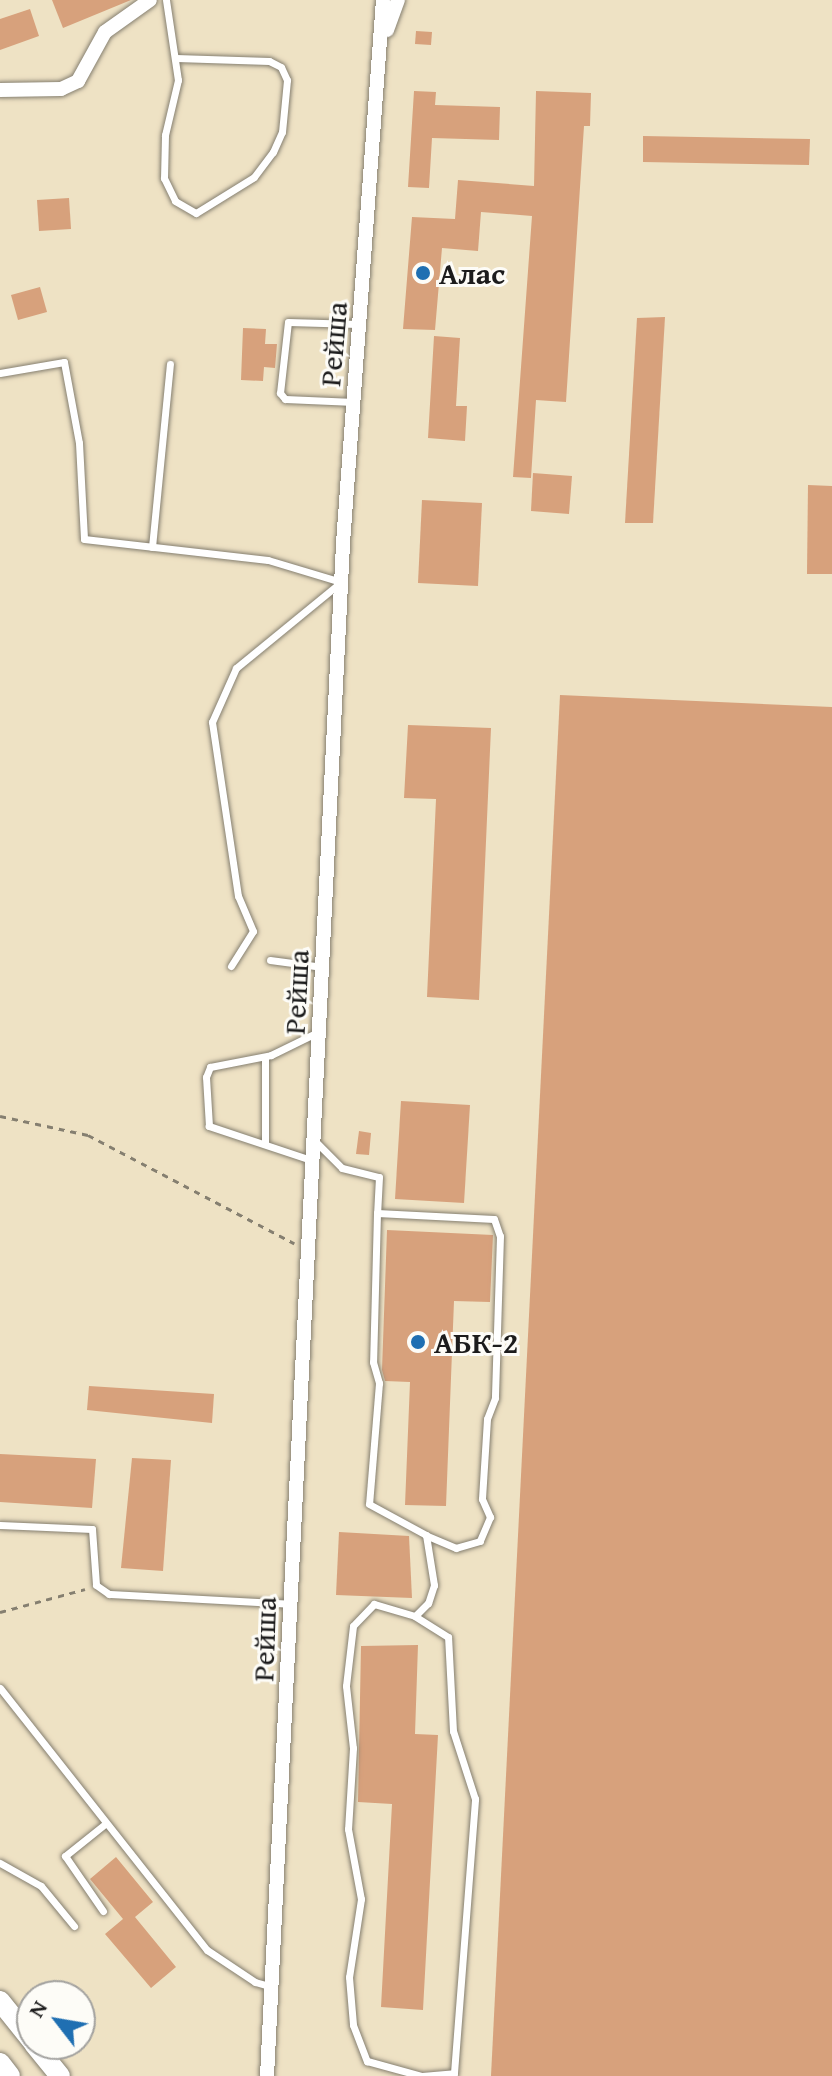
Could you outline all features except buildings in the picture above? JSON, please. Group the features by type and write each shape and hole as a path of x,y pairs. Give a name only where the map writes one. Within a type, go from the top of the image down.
{"main road":[{"path":"0,2001 16,2021"},
{"path":"47,2060 60,2076"},
{"path":"0,2063 10,2076"}],"street":[{"path":"0,90 61,89 78,81 105,32 150,0"},
{"name":"Рейша","path":"271,2040 341,582 383,42 383,0"},
{"path":"383,42 398,0"},
{"path":"257,2076 271,2040"},
{"path":"267,2076 271,2040"}],"lane":[{"path":"166,0 178,80 165,135 164,178 186,211 206,211 254,177 273,152 282,132 287,80 281,67 269,61 176,58"},
{"path":"354,402 285,399 280,393 286,327 293,320 360,324"},
{"path":"0,373 64,362 79,443 84,539 268,560 341,582"},
{"path":"152,547 170,364"},
{"path":"231,966 253,931 235,881 212,722 236,668 323,592 341,582"},
{"path":"270,960 323,967"},
{"path":"313,1161 218,1132 205,1117 210,1067 265,1057 320,1031"},
{"path":"265,1057 265,1144"},
{"path":"315,1141 342,1168 379,1177 377,1213 373,1362 379,1383 369,1504 456,1548 468,1545 480,1541 490,1517 482,1499 487,1419 497,1370 500,1236 494,1219 377,1213"},
{"path":"0,1525 92,1529 96,1585 109,1594 291,1604"},
{"path":"415,1616 428,1603 434,1585 426,1535"},
{"path":"374,1604 415,1616 448,1637 453,1731 475,1799 454,2075 422,2076 367,2061 353,2025 349,1977 361,1899 348,1829 353,1748 346,1686 353,1626 374,1604"},
{"path":"0,1688 207,1950 255,1982 275,1987"},
{"path":"103,1911 65,1856 105,1824"},
{"path":"0,1863 41,1886 74,1926"}],"path":[{"path":"0,1116 88,1135 309,1250"},
{"path":"0,1612 96,1585"}],"place":[{"name":"Алас","path":"423,273"},
{"name":"АБК-2","path":"418,1342"}]}
